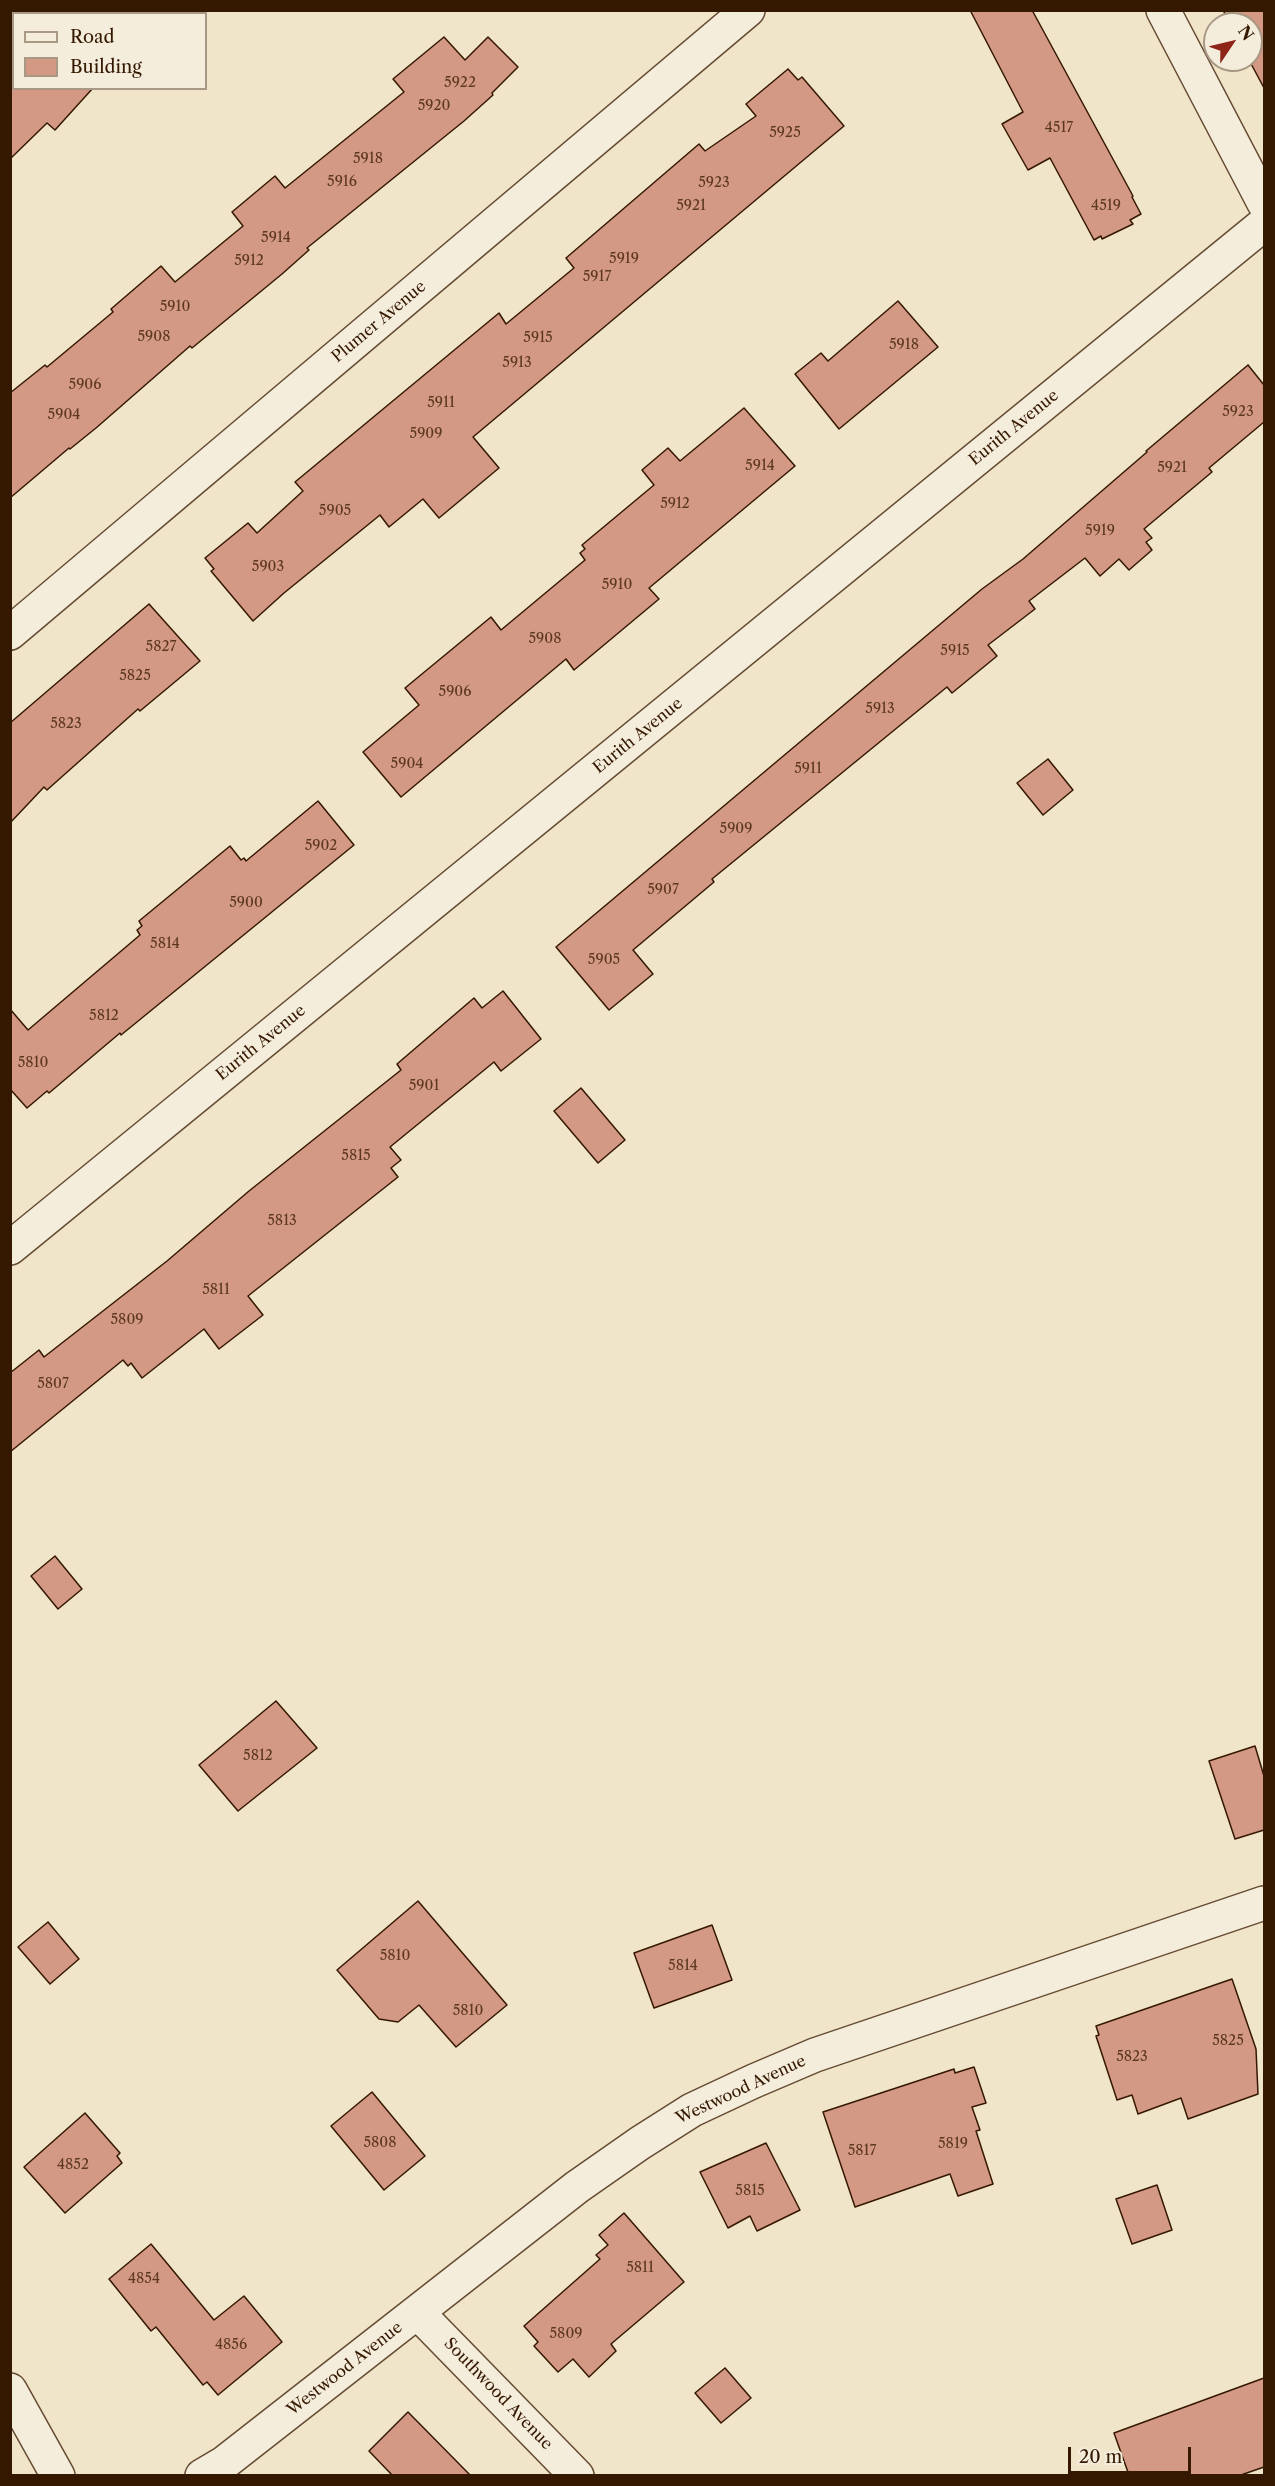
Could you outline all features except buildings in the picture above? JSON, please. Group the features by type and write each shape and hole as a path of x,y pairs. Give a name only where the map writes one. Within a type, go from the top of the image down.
{"street":[{"name":"Plumer Avenue","path":"10,633 748,10"},
{"path":"1163,10 1264,203"},
{"name":"Eurith Avenue","path":"10,1248 1264,224"},
{"name":"Westwood Avenue","path":"202,2475 224,2463 577,2187 692,2110 815,2055 1264,1903"},
{"name":"Southwood Avenue","path":"418,2313 577,2475"},
{"path":"10,2390 58,2475"}]}
